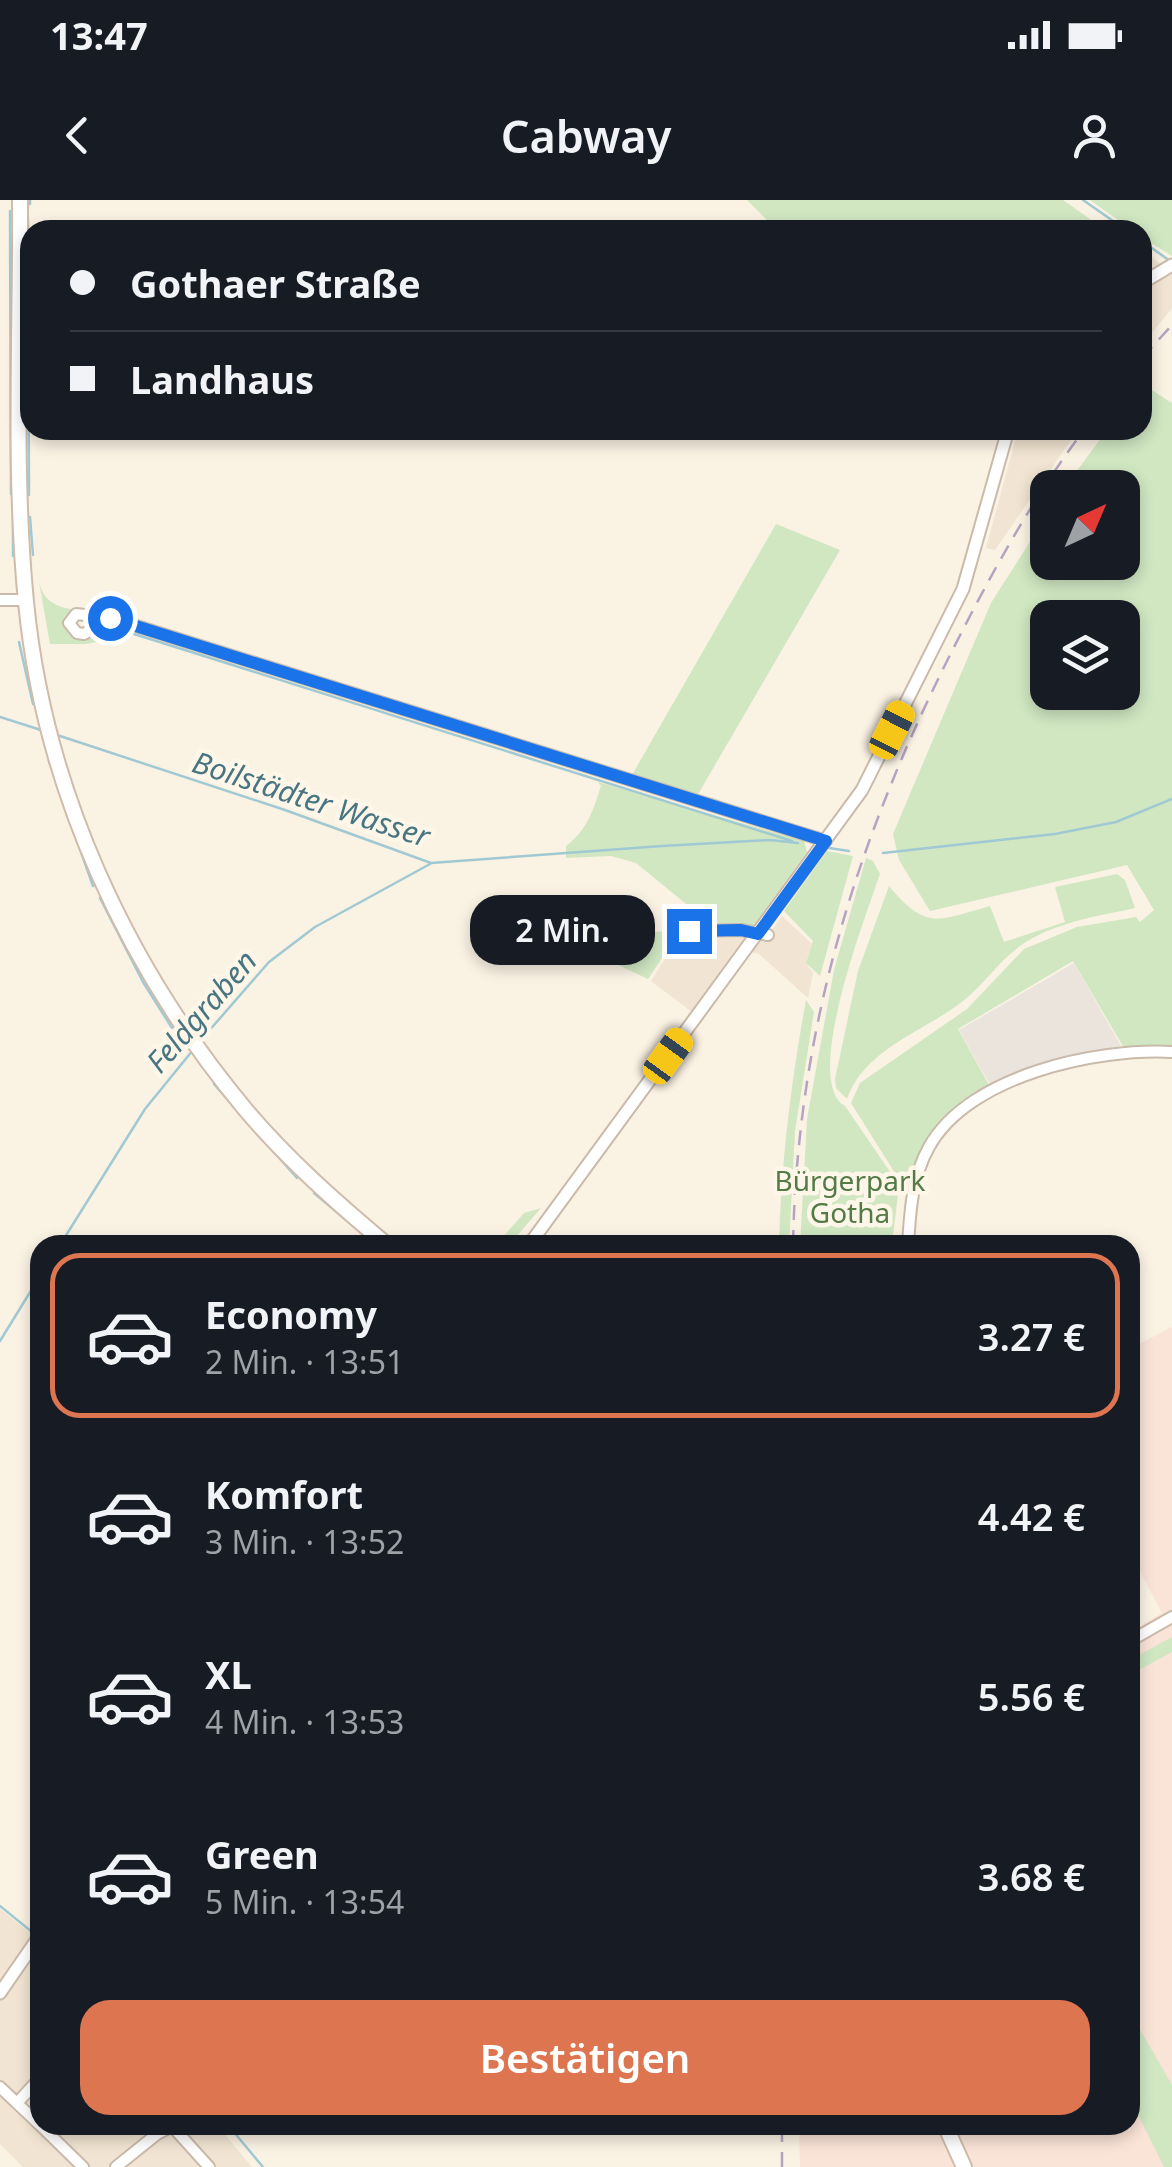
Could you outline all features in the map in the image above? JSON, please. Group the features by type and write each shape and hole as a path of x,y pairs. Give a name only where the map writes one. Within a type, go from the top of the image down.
{"main road":[{"path":"21,440 21,507 31,646 72,806 116,912 155,984 203,1056 288,1156 377,1235"},
{"path":"950,2135 964,2167"}],"street":[{"path":"536,1235 763,935 862,790 963,589 1005,440"},
{"path":"0,600 26,600"},
{"path":"110,618 826,841"},
{"path":"689,931 741,930 763,935"},
{"path":"909,1235 914,1188 924,1157 936,1136 964,1110 1026,1074 1066,1062 1124,1052 1172,1052"},
{"path":"1140,1636 1172,1618"},
{"path":"0,1992 30,1949"},
{"path":"0,2088 30,2116"},
{"path":"16,2103 30,2088"},
{"path":"50,2135 83,2167"},
{"path":"116,2167 155,2135"},
{"path":"180,2135 209,2167"}],"shaded area":[{"path":"1152,257 1172,273 1172,308 1152,333"},
{"path":"1015,440 1071,440 1050,470 1030,470 1030,499 995,550 986,548"},
{"path":"782,916 812,944 806,963 813,973 808,998 759,954 742,950 692,1012 651,981 682,932 743,935 764,942"},
{"path":"1074,963 1121,1046 1069,1056 1023,1071 991,1087 959,1030"},
{"path":"1172,1327 1172,2167 800,2167 799,2135 1140,2135 1140,1626 1162,1613 1140,1572 1140,1344"},
{"path":"0,1909 30,1933 30,2135 225,2135 252,2167 23,2167 0,2144"}],"green space":[{"path":"747,200 1063,200 1090,219 1089,220 767,220"},
{"path":"1090,200 1172,200 1172,256 1152,244 1152,220 1118,220"},
{"path":"1152,390 1172,403 1172,1046 1124,1048 1073,961 958,1029 990,1087 938,1126 922,1150 909,1184 900,1181 851,1103 860,1083 967,1009 1024,949 1077,927 1136,917 1140,922 1154,910 1127,865 930,911 899,860 893,834 991,603 1030,542 1030,580 1140,580 1140,470 1078,470 1100,440 1152,440"},
{"path":"776,524 840,550 697,796 632,775"},
{"path":"39,582 50,601 71,609 63,619 74,639 125,627 122,637 86,644 50,644"},
{"path":"598,782 804,841 807,852 752,928 713,926 636,863 611,856 566,858 566,846 592,812 601,786"},
{"path":"827,851 853,856 820,976 806,963 813,941 784,911"},
{"name":"Bürgerpark Gotha","path":"866,858 873,861 880,874 841,996 830,1065 833,1091 899,1185 893,1235 801,1235 807,1119 834,970"},
{"path":"1117,874 1125,880 1135,908 1068,923 1031,939 1012,952 963,1001 881,1054 856,1081 847,1099 836,1088 858,971 889,886 914,911 935,919 990,906 1004,942 1065,922 1055,887"},
{"path":"680,931 648,979 571,943 574,934"},
{"path":"806,1000 814,1012 795,1131 790,1235 779,1235 782,1183"},
{"path":"541,1208 518,1235 505,1235 524,1213"},
{"path":"1172,1637 1172,1652 1140,1670 1140,1655"},
{"path":"1140,2029 1172,2085 1172,2167 1164,2167 1140,2119"}],"waterway":[{"path":"1083,200 1112,220"},
{"path":"10,211 11,494"},
{"path":"1152,248 1170,261"},
{"path":"29,440 29,495"},
{"path":"13,517 13,556"},
{"path":"30,517 33,555"},
{"path":"134,634 792,841"},
{"path":"19,642 33,704"},
{"name":"Boilstädter Wasser","path":"0,717 44,731"},
{"name":"Boilstädter Wasser","path":"57,735 431,863 770,840 798,843"},
{"path":"49,761 93,886"},
{"name":"Boilstädter Wasser","path":"883,853 1055,834 1116,822 1172,799"},
{"name":"Boilstädter Wasser","path":"829,848 849,851"},
{"name":"Feldgraben","path":"201,1040 269,962 315,927 430,864"},
{"path":"100,898 143,982 172,1028"},
{"name":"Feldgraben","path":"66,1235 145,1109 193,1050"},
{"path":"214,1084 297,1178"},
{"path":"314,1193 364,1235"},
{"name":"Feldgraben","path":"0,1341 30,1292"},
{"path":"0,1906 30,1930"},
{"path":"236,2135 263,2167"}],"railway":[{"path":"1152,347 1172,325"},
{"path":"794,1235 806,1089 838,939 861,866 918,722 967,622 1030,510 1077,440"},
{"path":"782,2135 782,2167"}],"route":[{"path":"110,618 826,841 758,934 741,930 689,931"}]}
